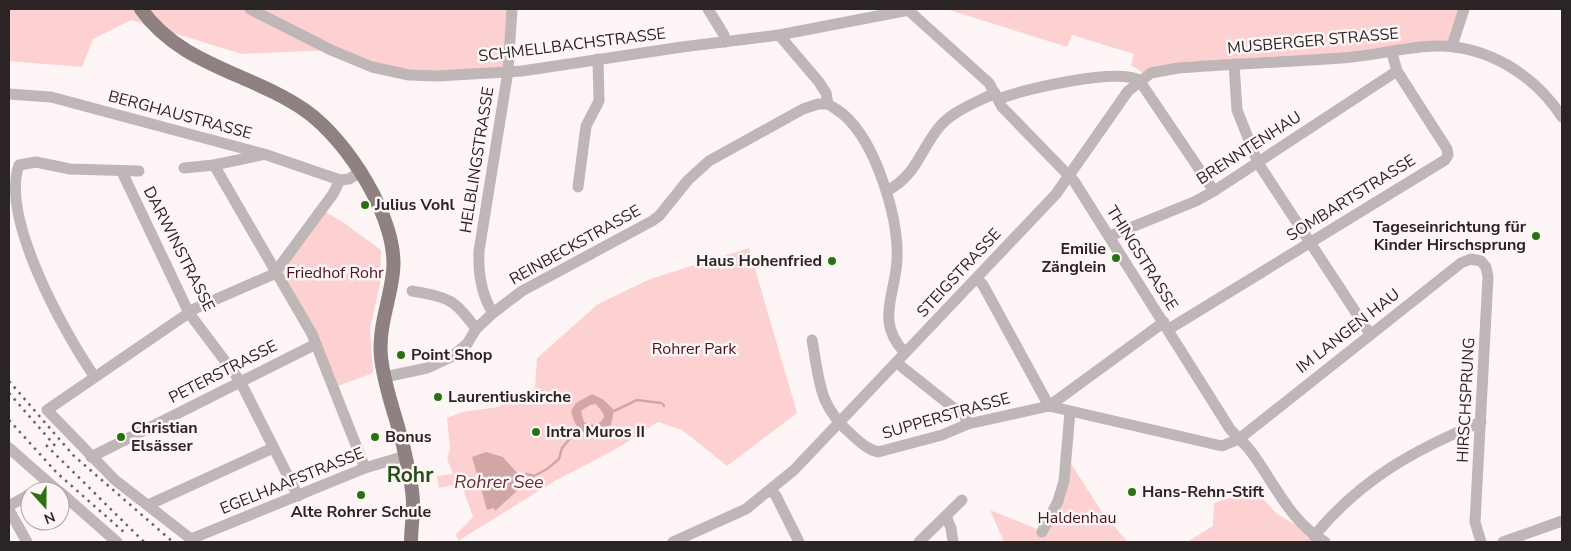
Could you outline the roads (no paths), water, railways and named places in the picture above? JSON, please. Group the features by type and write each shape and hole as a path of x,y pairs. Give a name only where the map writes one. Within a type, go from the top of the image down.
{"main road":[{"path":"141,9 157,29 188,52 290,100 308,112 332,134 360,172 385,219 393,253 394,270 381,325 380,342 385,377 412,491 412,542"}],"street":[{"name":"SCHMELLBACHSTRASSE","path":"250,9 319,44 372,67 408,75 508,71 779,36 908,9"},
{"name":"HELBLINGSTRASSE","path":"493,313 486,301 478,272 479,251 508,71 512,9"},
{"path":"708,9 724,35 725,42"},
{"name":"THINGSTRASSE","path":"908,9 989,84 1002,107 1069,176 1110,236 1230,429 1249,449 1284,504 1314,536 1325,542"},
{"path":"1452,46 1464,9"},
{"path":"779,36 819,82 826,94 828,104 844,114 855,127 887,191 892,211 897,257 887,314 892,332 905,353"},
{"name":"MUSBERGER STRASSE","path":"1139,80 1151,73 1164,69 1340,59 1433,46 1452,46 1481,54 1520,72 1546,96 1562,118"},
{"name":"SOMBARTSTRASSE","path":"1049,406 1166,326 1309,243 1445,160 1448,154 1447,149 1397,71 1392,53"},
{"path":"578,187 586,126 599,101 598,59"},
{"path":"1234,64 1237,110 1258,163 1370,334"},
{"name":"BRENNTENHAU","path":"1110,236 1196,201 1214,191 1397,71"},
{"path":"887,191 912,172 947,119 996,96 1054,84 1124,75 1139,80 1214,191"},
{"name":"STEIGSTRASSE","path":"673,542 746,510 771,490 840,423 977,279 1069,176 1128,91 1139,80"},
{"name":"BERGHAUSTRASSE","path":"9,94 51,97 264,154 340,180"},
{"name":"REINBECKSTRASSE","path":"385,377 427,368 451,357 467,344 476,329 493,313 522,291 659,216 688,180 709,161 803,109 818,104 828,104"},
{"path":"184,168 214,165 264,154"},
{"path":"94,376 65,333 44,295 29,260 15,204 16,172 19,165 36,162 70,169 139,171"},
{"path":"214,165 316,344 365,468"},
{"name":"DARWINSTRASSE","path":"122,172 190,313 240,381 298,496"},
{"path":"273,448 148,505 114,480 48,410 94,376 190,313 276,271 333,194 340,180 349,179 360,172"},
{"name":"IM LANGEN HAU","path":"1239,438 1461,263 1471,259 1481,261"},
{"name":"HIRSCHSPRUNG","path":"1480,542 1476,522 1488,277 1486,267 1481,261"},
{"path":"977,279 983,284 1049,406"},
{"path":"412,291 443,297 455,302 476,329"},
{"name":"SUPPERSTRASSE","path":"812,340 824,401 829,412 868,450 878,452 942,435 968,424 1049,406 1207,444 1222,446 1239,438"},
{"name":"PETERSTRASSE","path":"91,457 316,344"},
{"path":"897,363 964,418 968,424"},
{"path":"1042,532 1058,502 1064,481 1070,412"},
{"path":"1314,536 1347,500 1394,463 1440,439 1481,422"},
{"path":"9,448 47,481"},
{"name":"EGELHAAFSTRASSE","path":"148,505 191,538 365,468 405,456"},
{"path":"771,490 776,496 799,542"},
{"path":"919,542 962,500"},
{"path":"20,501 9,508 27,542"},
{"path":"70,501 117,542"},
{"path":"946,516 951,528 953,542"},
{"path":"1503,542 1562,521"}],"water":[{"path":"592,394 604,400 614,410 611,425 588,435 584,433 576,425 572,415 571,411 576,403","holes":["596,404 604,417 602,420 598,424 592,425 584,422 581,411 590,405"]},
{"name":"Rohrer See","path":"486,452 503,457 519,475 518,490 495,511 494,508 487,510 472,457"}],"waterway":[{"path":"614,411 637,400 661,403"},
{"path":"519,475 525,477 526,474 534,476 547,469 559,459 562,448 578,429"}],"railway":[{"path":"9,381 73,455 173,542"},
{"path":"9,393 57,448"},
{"path":"9,420 57,473 125,533"},
{"path":"46,445 144,542"}],"place":[{"name":"Julius Vohl","path":"365,205"},
{"name":"Tageseinrichtung für Kinder Hirschsprung","path":"1536,236"},
{"name":"Emilie Zänglein","path":"1116,258"},
{"name":"Haus Hohenfried","path":"832,261"},
{"name":"Point Shop","path":"401,355"},
{"name":"Laurentiuskirche","path":"438,397"},
{"name":"Intra Muros II","path":"536,432"},
{"name":"Christian Elsässer","path":"121,437"},
{"name":"Bonus","path":"375,437"},
{"name":"Hans-Rehn-Stift","path":"1132,492"},
{"name":"Alte Rohrer Schule","path":"361,495"}],"district":[{"name":"Rohr","path":"410,475"}],"park label":[{"name":"Friedhof Rohr","path":"335,273"},
{"name":"Rohrer Park","path":"694,349"},
{"name":"Haldenhau","path":"1077,518"}]}
